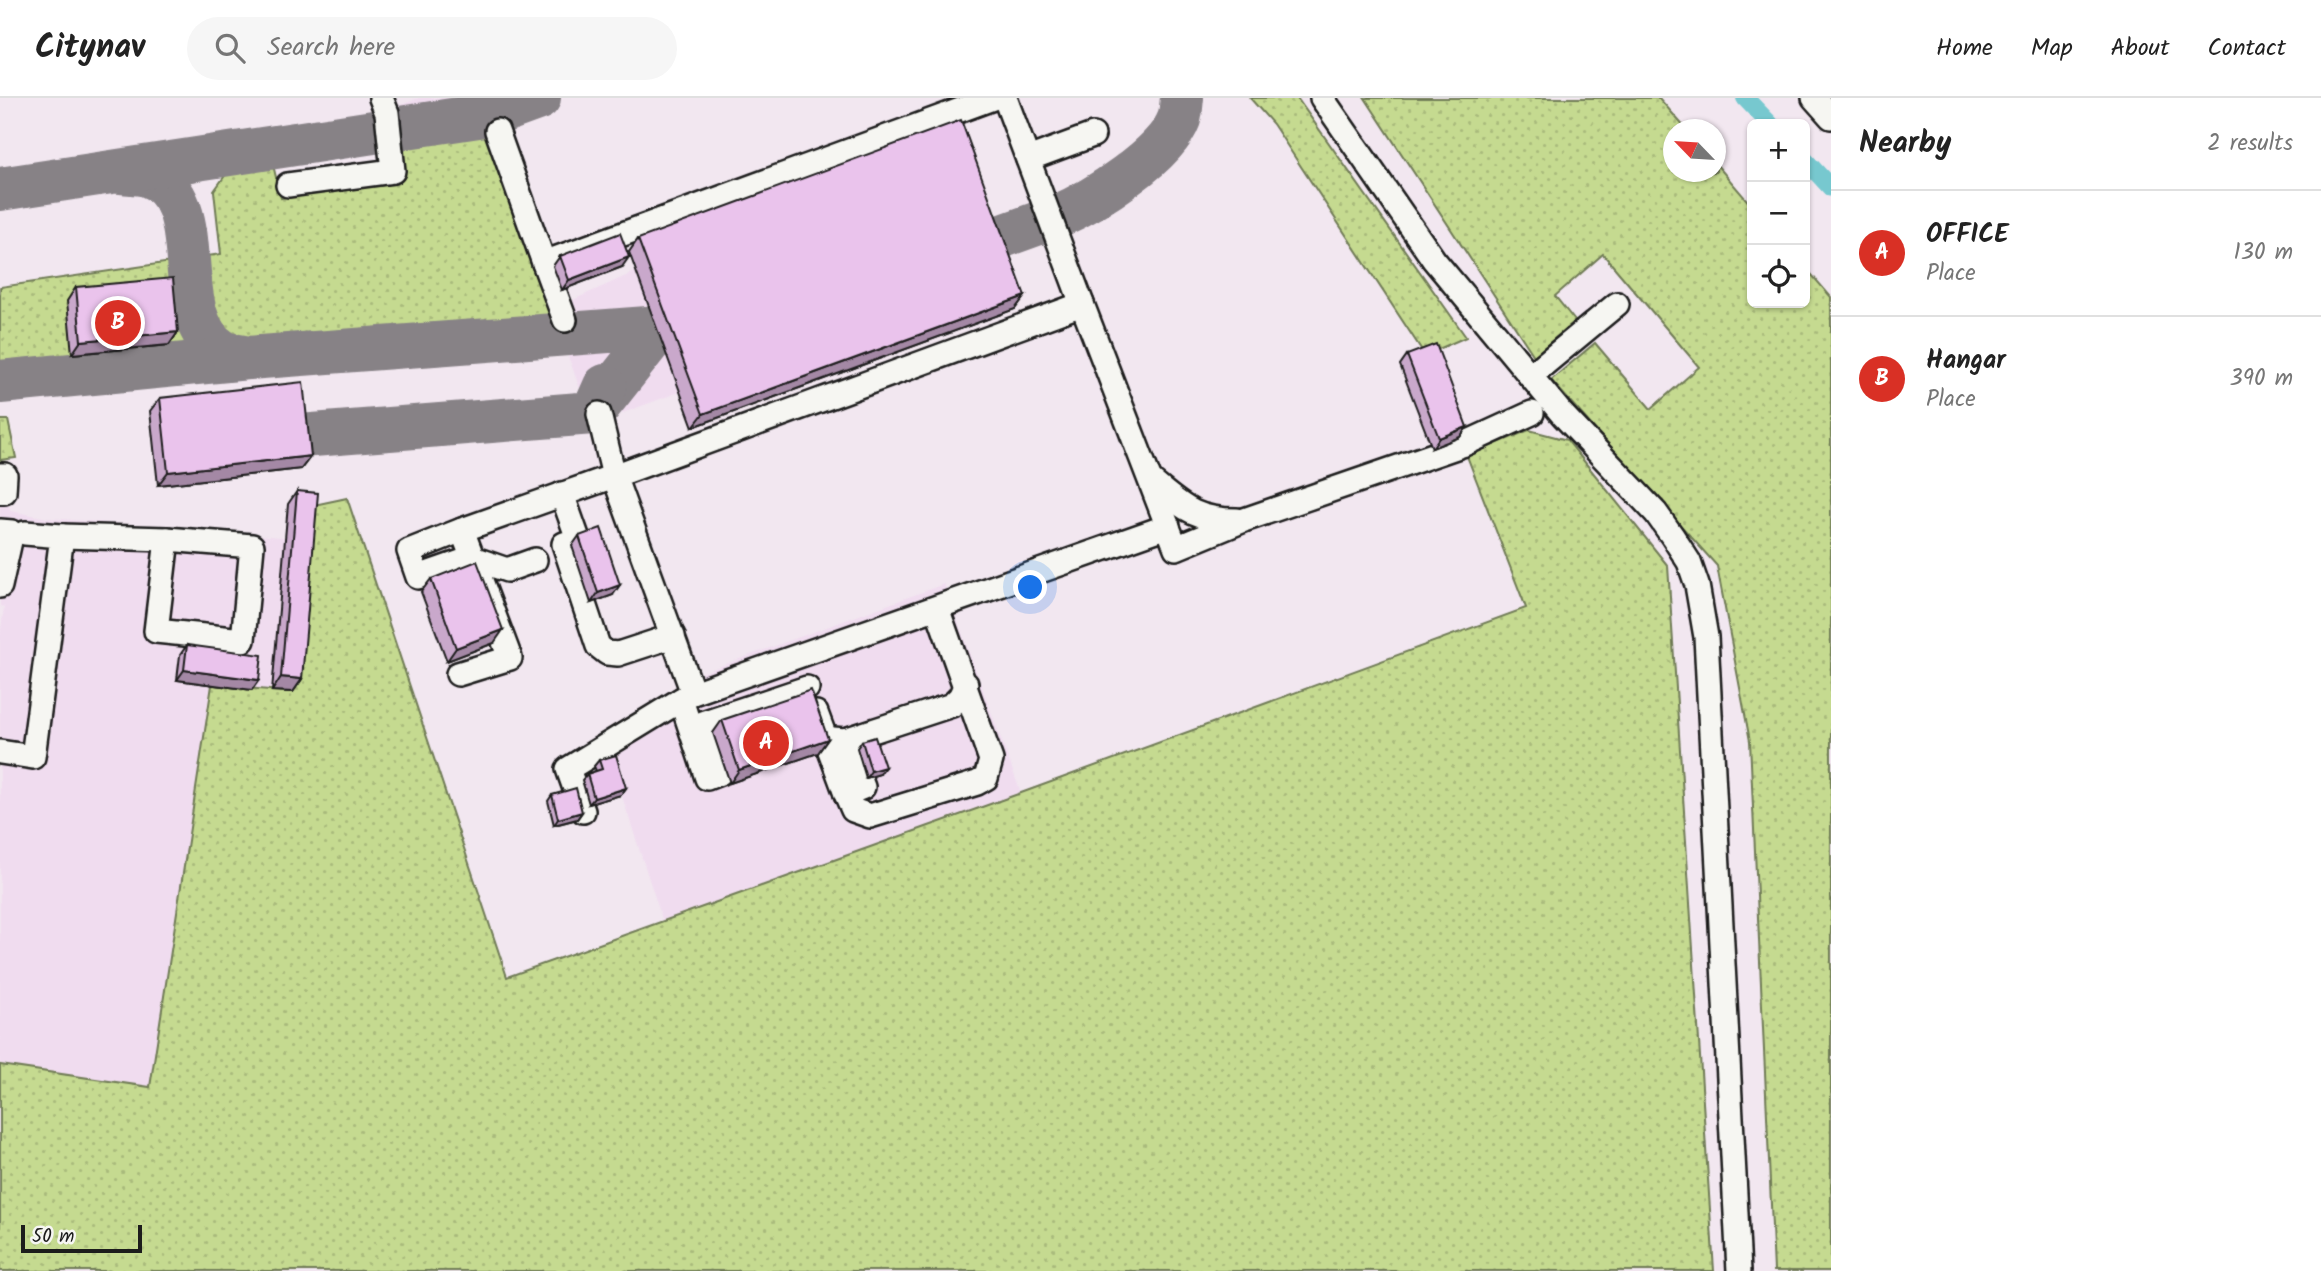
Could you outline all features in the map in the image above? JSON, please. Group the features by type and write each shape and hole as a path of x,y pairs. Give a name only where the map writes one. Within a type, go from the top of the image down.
{"street":[{"path":"288,185 393,171 387,113 381,98"},
{"path":"544,263 993,98"},
{"path":"1005,98 1176,548 1244,520 1462,444 1532,413 1549,411 1562,414"},
{"path":"1322,98 1434,260 1562,414 1656,513 1689,562 1697,585 1706,637 1739,1271"},
{"path":"1814,98 1831,117"},
{"path":"497,131 565,320"},
{"path":"1028,159 1093,135"},
{"path":"535,560 507,570 472,558 418,577 409,551 1082,304"},
{"path":"1535,381 1617,304"},
{"path":"1532,413 1539,403 1535,381"},
{"path":"598,414 614,476 673,636 687,696 707,778 720,773 702,723 687,696"},
{"path":"0,475 5,475 4,492 0,492"},
{"path":"1150,481 1183,507 1211,520 1244,520"},
{"path":"562,494 578,539 564,544 598,646 607,653 618,654 673,636"},
{"path":"583,811 568,769 687,696 1168,526"},
{"path":"458,674 510,658 462,530"},
{"path":"0,531 12,532 0,586"},
{"path":"25,533 167,539 252,546 243,640 156,631 167,539"},
{"path":"0,752 33,757 62,536"},
{"path":"795,656 853,810 870,816 977,783 986,778 991,760 937,608"},
{"path":"727,681 737,712"},
{"path":"823,731 834,739 845,740 952,705 960,697 966,684"},
{"path":"702,723 807,688"},
{"path":"845,740 863,788 846,794"}],"shaded area":[{"path":"419,98 500,98 395,117 393,108"},
{"path":"637,271 682,391 593,424 551,310"},
{"path":"0,460 3,460 10,511 48,518 306,539 293,692 212,685 150,1088 0,1065 0,635 4,607 0,606"},
{"path":"944,584 1021,793 664,925 602,735 696,675"}],"green space":[{"path":"1250,98 1297,98 1466,337 1425,355 1273,124"},
{"path":"1365,98 1659,98 1677,119 1663,119 1663,182 1726,182 1726,176 1747,200 1747,308 1810,308 1810,273 1831,297 1831,1271 1774,1271 1750,741 1717,566 1551,380 1595,343 1651,409 1699,367 1603,254 1555,296 1575,321 1534,356"},
{"path":"484,125 551,310 544,327 254,347 254,343 242,344 242,337 227,339 227,333 217,333 216,322 212,323 210,307 205,307 201,269 208,266 207,256 221,254 214,191 234,163 261,160 274,169 281,198 402,178 398,147 407,134"},
{"path":"171,262 179,271 189,355 0,375 0,287"},
{"path":"0,420 8,420 16,458 0,460"},
{"path":"1529,430 1567,440 1668,566 1714,1271 0,1271 0,1065 150,1087 212,685 293,692 309,506 347,498 507,977 1526,608 1467,456"}],"building":[{"path":"961,120 1025,296 703,414 638,239"},
{"path":"620,233 629,257 569,280 560,256"},
{"path":"173,278 178,332 81,341 76,287"},
{"path":"1436,344 1467,427 1439,438 1407,355"},
{"path":"303,382 311,456 168,472 160,398"},
{"path":"297,491 318,493 302,679 281,677"},
{"path":"601,528 620,585 598,593 579,536"},
{"path":"477,561 503,630 456,648 431,579"},
{"path":"187,645 262,655 259,680 184,670"},
{"path":"811,690 828,739 739,770 722,720"},
{"path":"875,737 885,767 871,771 862,741"},
{"path":"616,755 626,788 594,798 587,774 602,769 599,760"},
{"path":"576,788 582,812 558,819 552,795"}],"waterway":[{"path":"1745,98 1765,119"},
{"path":"1810,165 1831,188"}],"taxiway":[{"path":"0,189 498,113 539,98"},
{"path":"992,240 1073,209 1127,175 1172,133 1179,119 1182,98"},
{"path":"120,172 147,175 167,188 179,208 185,232 195,312 205,334 222,351 248,358"},
{"path":"0,382 248,358 661,327 593,413"},
{"path":"300,436 593,413 605,386"}],"place":[{"name":"Hangar","path":"118,323"},
{"name":"OFFICE","path":"766,743"}]}
